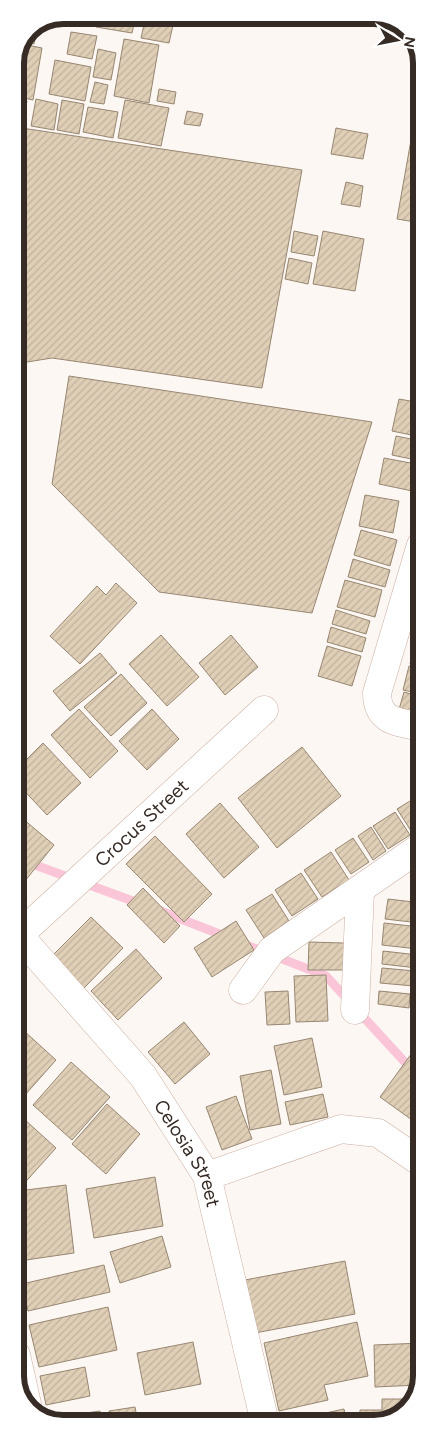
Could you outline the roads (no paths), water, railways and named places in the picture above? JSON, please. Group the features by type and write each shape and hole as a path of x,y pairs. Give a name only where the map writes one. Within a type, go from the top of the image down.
{"street":[{"path":"413,572 377,694 377,705 383,716 400,723 413,725"},
{"name":"Crocus Street","path":"24,928 264,710"},
{"path":"243,990 272,950 360,891 413,853"},
{"path":"355,1010 360,891"},
{"name":"Celosia Street","path":"24,942 143,1076 207,1176 263,1415"},
{"path":"207,1176 341,1129 378,1133 413,1157"}],"waterway":[{"path":"24,861 141,904"},
{"path":"158,910 227,937"},
{"path":"241,943 326,976 349,1001"},
{"path":"357,1010 413,1071"}]}
